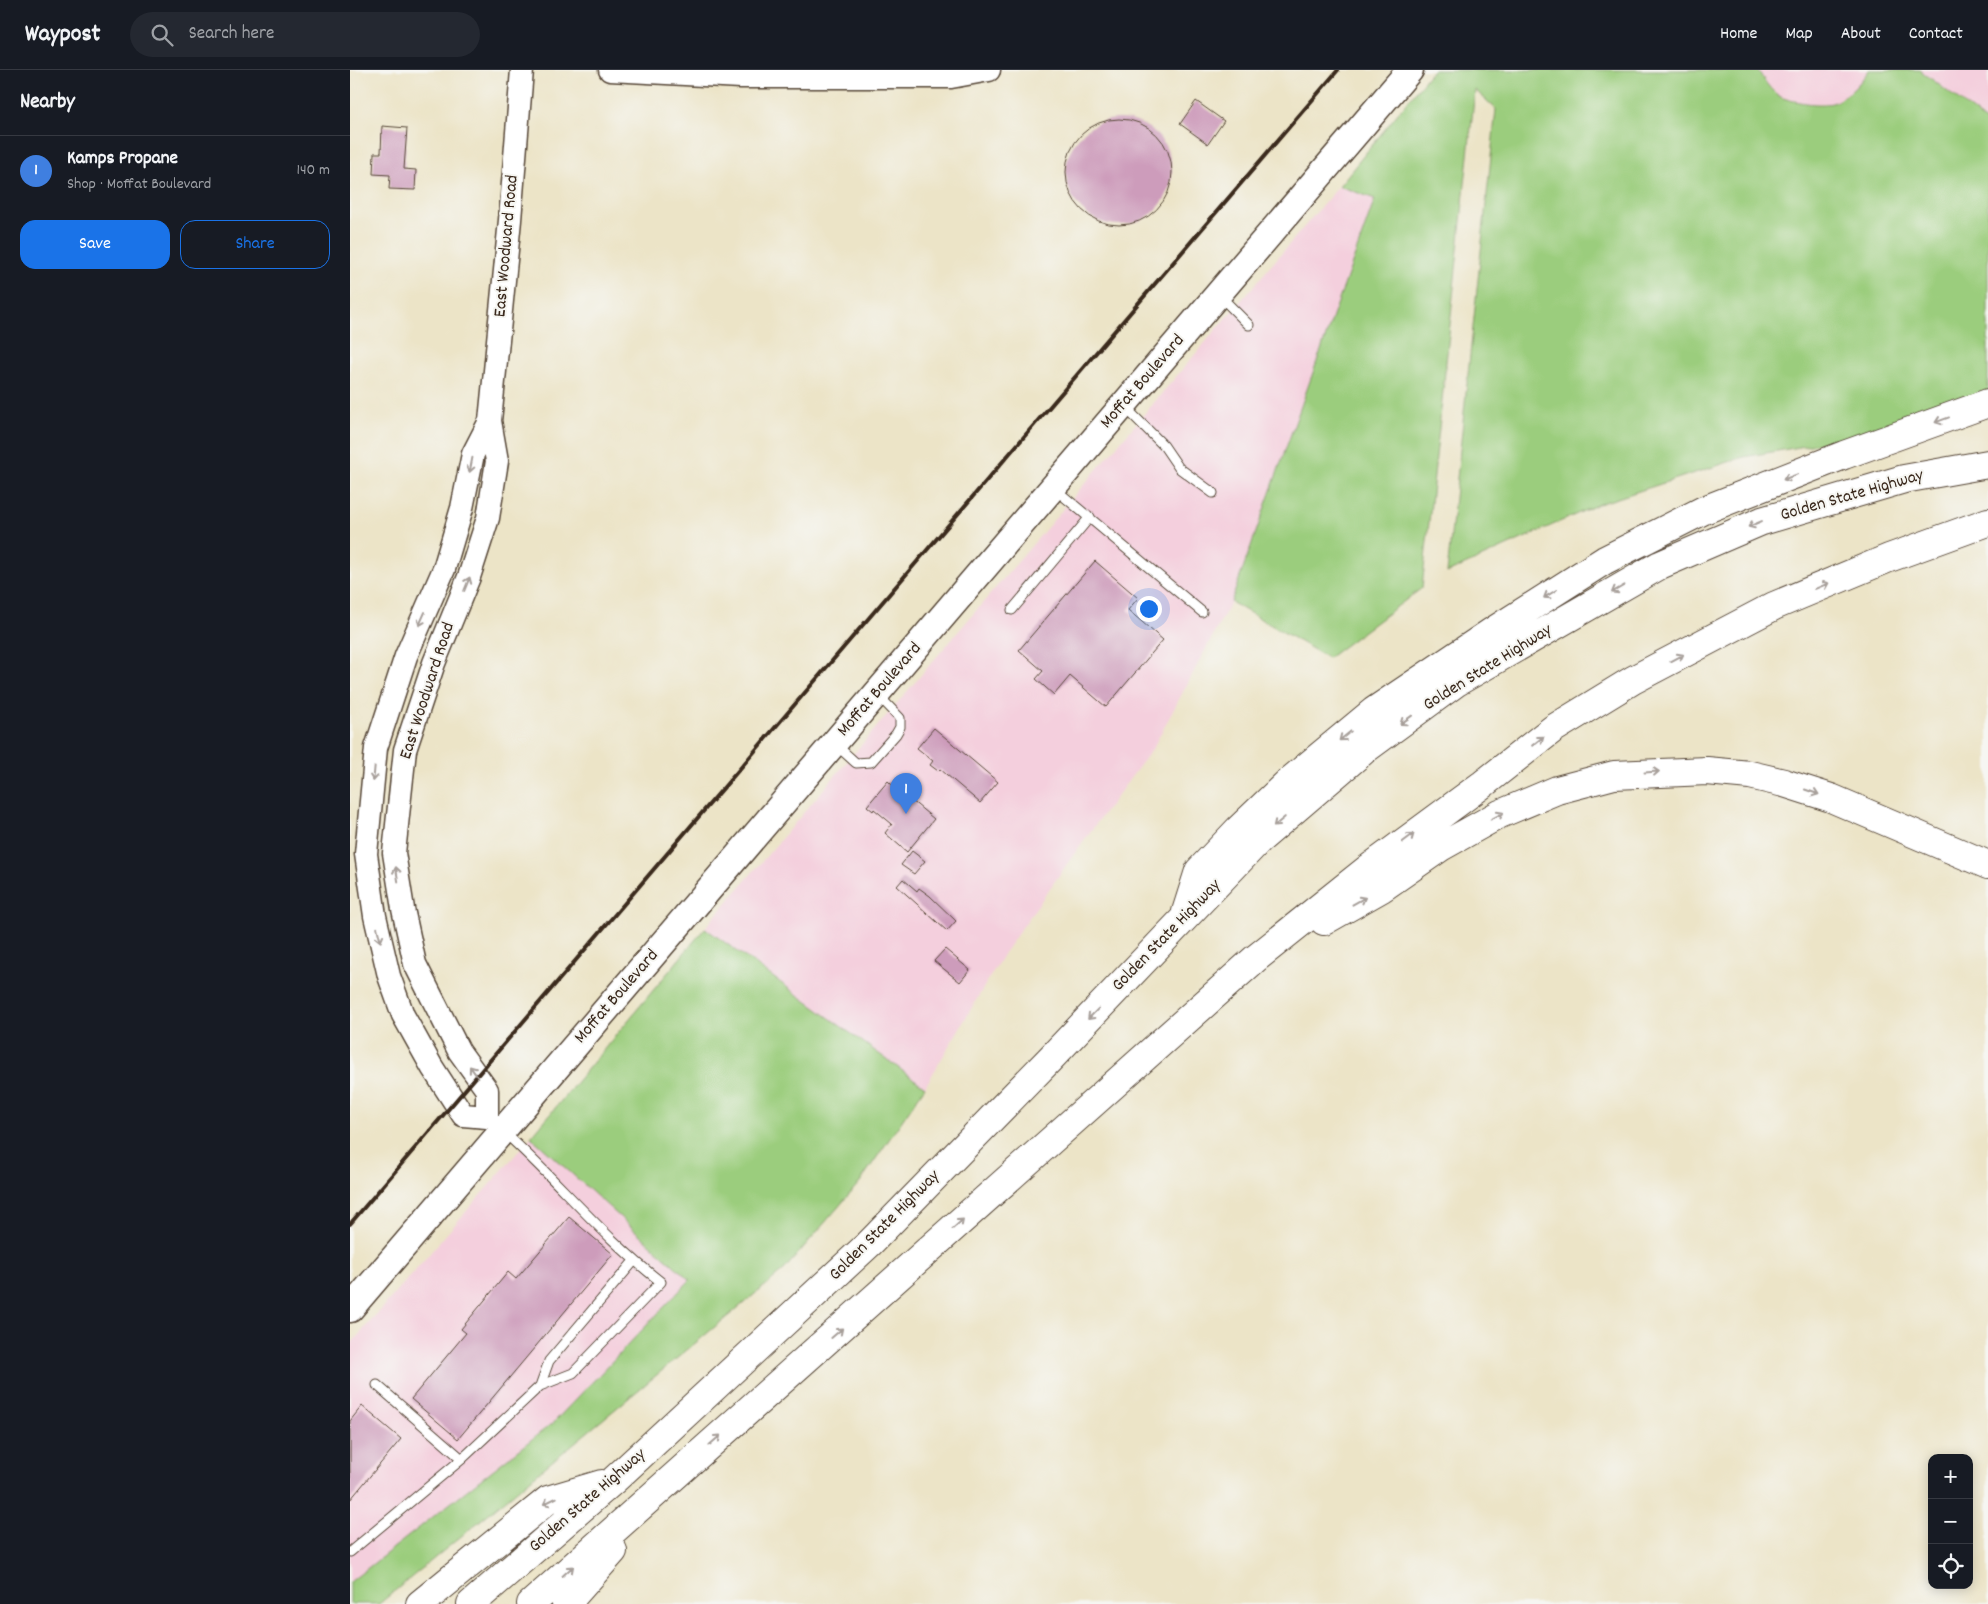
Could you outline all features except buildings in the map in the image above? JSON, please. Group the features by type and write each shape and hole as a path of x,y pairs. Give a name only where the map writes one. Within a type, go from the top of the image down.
{"highway":[{"path":"1184,918 1199,871 1286,784 1374,711 1498,627 1604,560 1704,510 1844,455 1988,403"},
{"name":"Golden State Highway","path":"471,1604 613,1481 870,1243 1050,1060 1259,840 1363,751 1457,682 1660,565 1762,521 1904,479 1988,464"},
{"path":"531,1604 694,1458 845,1327 971,1211 1255,959 1369,868 1483,784 1553,729 1633,680 1774,606 1889,558 1988,522"},
{"path":"1255,959 1382,888 1441,847 1500,814 1557,790 1614,775 1707,771 1750,776 1784,783 1831,798 1988,865"},
{"path":"566,1604 694,1458"},
{"path":"420,1604 548,1500 613,1481"}],"main road":[{"name":"Moffat Boulevard","path":"350,1309 495,1124 834,744 1410,70"}],"street":[{"name":"East Woodward Road","path":"490,421 473,454 462,508 444,569 406,656 376,748 366,854 375,916 389,976 403,1015 432,1067 463,1115 495,1124 487,1090 459,1051 415,964 403,909 394,853 405,750 434,663 469,577 488,518 497,461 490,421 510,220 522,70"},
{"path":"610,70 750,77 951,77 990,70"}],"lane":[{"path":"1218,294 1249,324"},
{"path":"1123,406 1144,424 1164,446 1179,468 1213,492"},
{"path":"1053,487 1202,612"},
{"path":"1012,610 1090,517"},
{"path":"834,744 856,763 863,764 871,762 896,734 900,727 900,718 877,694"},
{"path":"350,1552 462,1459 540,1386 573,1373 661,1282 634,1262 536,1161 495,1124"},
{"path":"540,1386 549,1361 634,1262"},
{"path":"377,1385 462,1459"}],"shaded area":[{"path":"1758,70 1869,70 1858,86 1833,103 1805,103 1780,97 1763,80"},
{"path":"1920,70 1988,70 1988,123"},
{"path":"1339,186 1375,199 1231,602 1153,748 1084,840 1004,953 925,1087 705,928"},
{"path":"531,1137 691,1280 555,1421 350,1582 350,1345"}],"green space":[{"path":"1433,70 1758,70 1777,95 1800,102 1824,104 1835,102 1845,96 1869,70 1920,70 1988,123 1988,413 1744,457 1599,504 1447,573 1496,109 1475,90 1422,588 1328,658 1231,602 1375,199 1339,186"},
{"path":"705,928 925,1087 860,1182 784,1270 379,1604 350,1604 350,1582 555,1421 690,1280 531,1137"}],"railway":[{"path":"350,1224 1338,70"}],"place":[{"name":"Kamps Propane","path":"906,814"}]}
